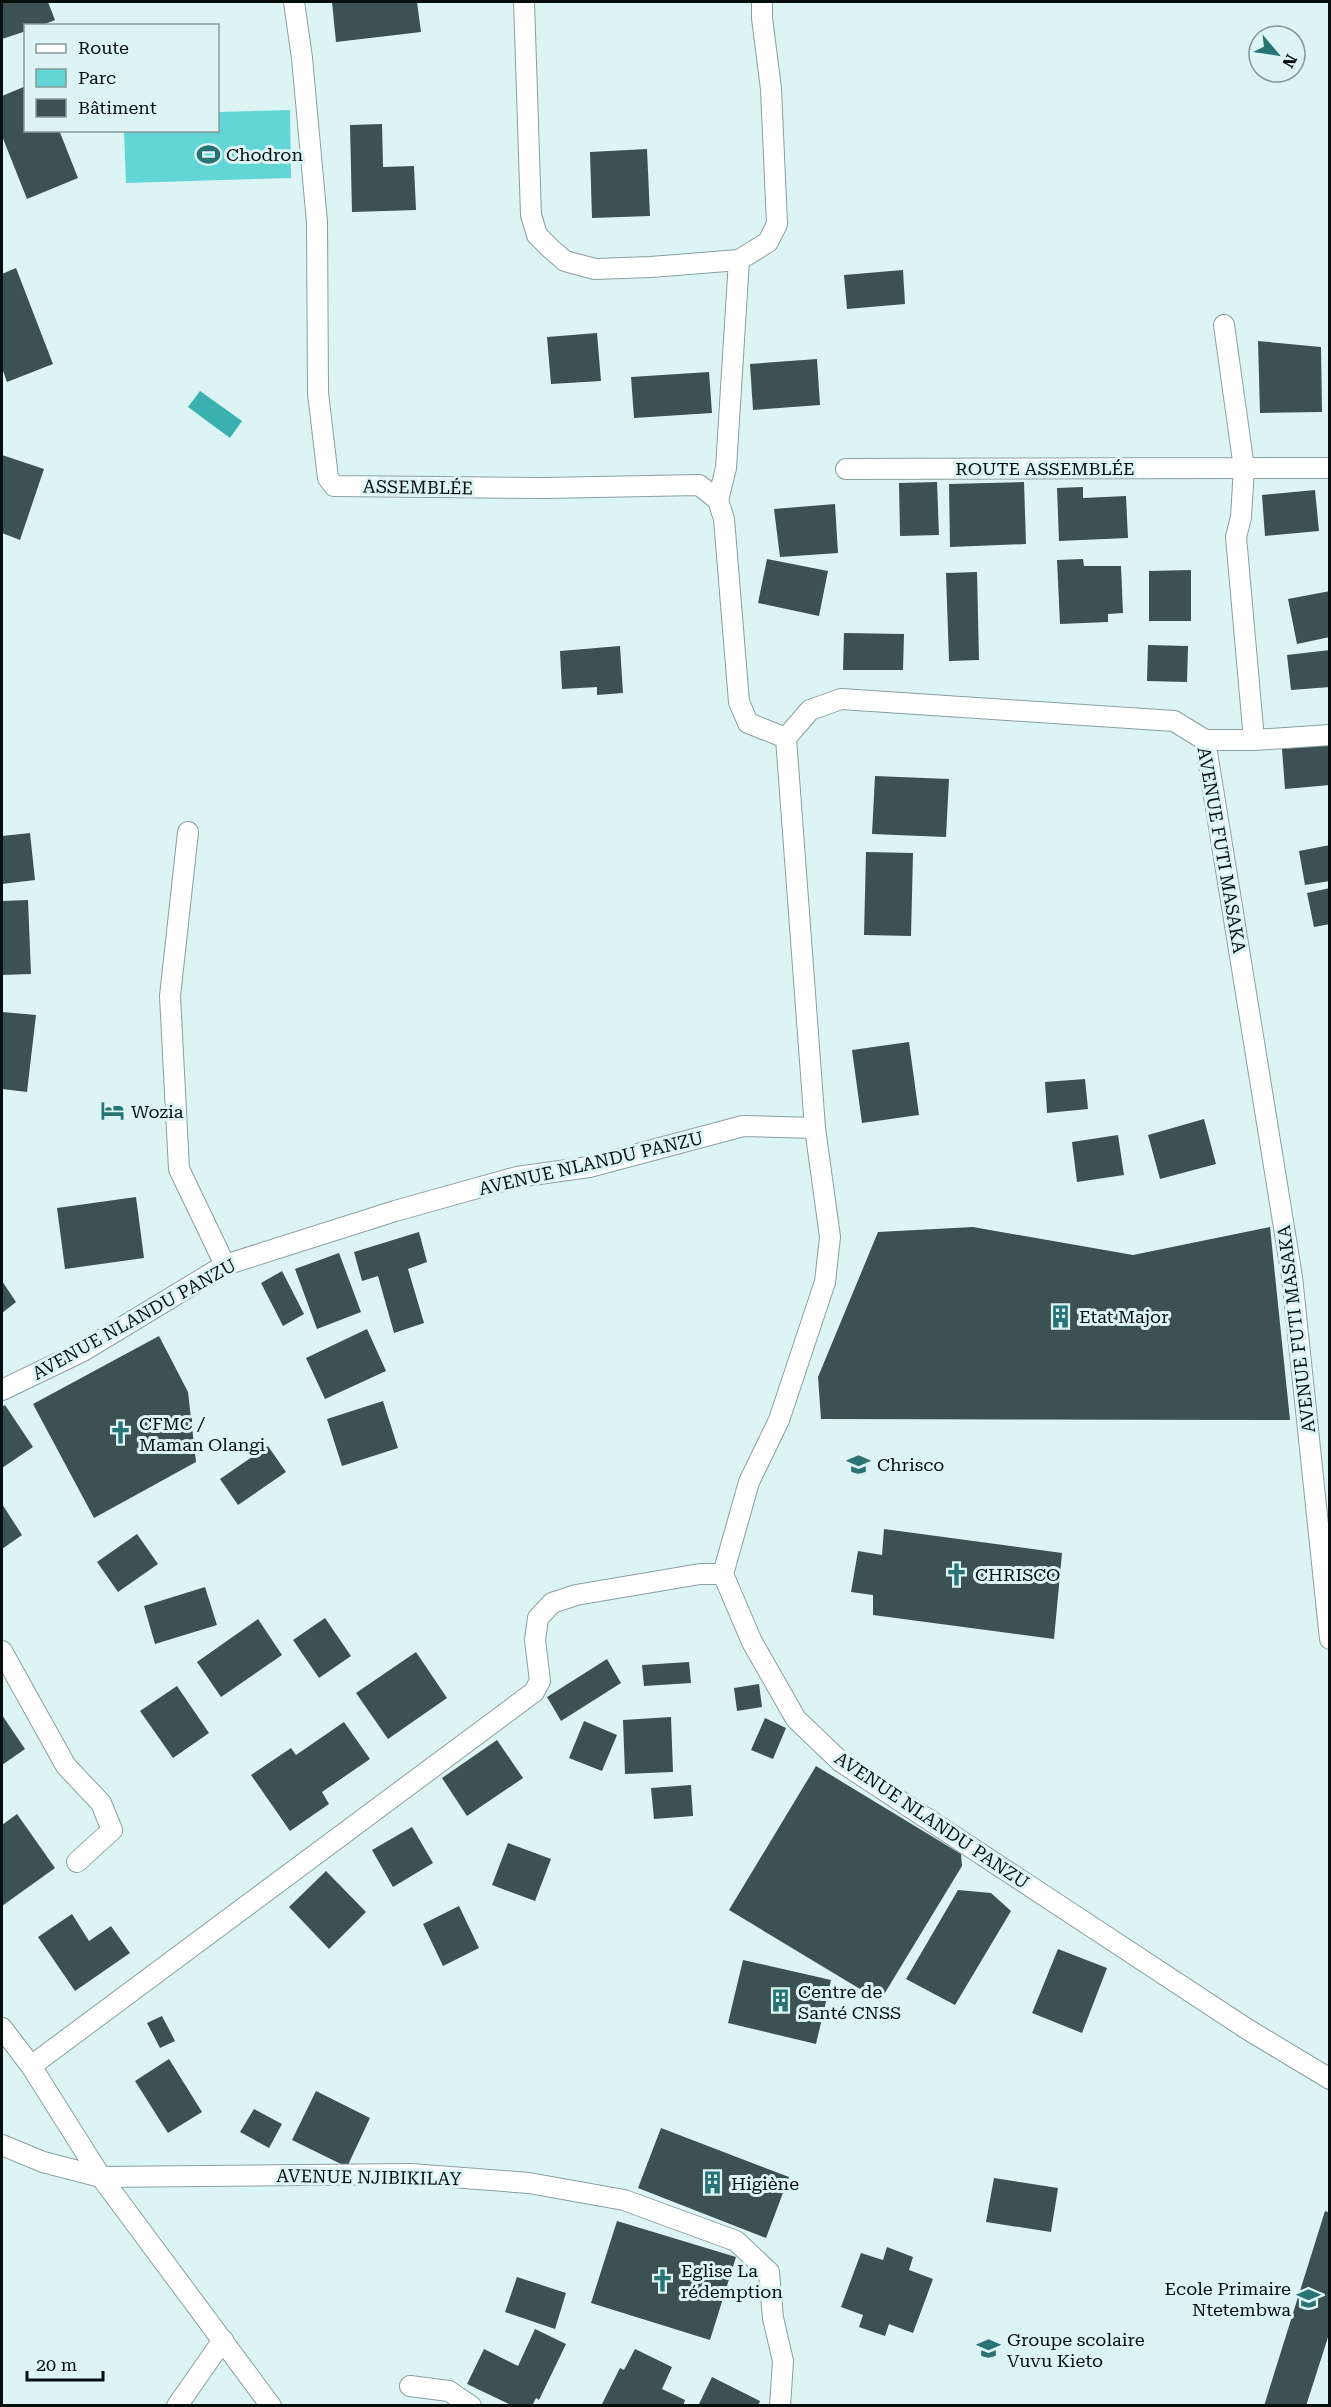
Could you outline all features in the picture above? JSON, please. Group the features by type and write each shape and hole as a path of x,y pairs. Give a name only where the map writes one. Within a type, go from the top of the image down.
{"street":[{"name":"ASSEMBLÉE","path":"294,2 302,58 317,222 318,393 328,478 334,486 545,488 699,485 718,500"},
{"path":"524,2 531,215 537,235 565,261 595,269 739,260 768,242 777,224 771,89 762,2"},
{"path":"31,2066 534,1692 540,1681 535,1640 538,1618 552,1603 576,1595 700,1574 723,1574 749,1482 779,1420 825,1282 830,1237 815,1128 786,738 748,723 739,702 724,519 718,500 727,459 739,260"},
{"path":"1224,325 1244,468 1241,517 1236,537 1254,740"},
{"name":"ROUTE ASSEMBLÉE","path":"846,469 1329,468"},
{"name":"AVENUE FUTI MASAKA","path":"786,738 810,710 841,699 1174,721 1205,740 1292,1277 1329,1639"},
{"path":"1205,740 1254,740 1329,735"},
{"path":"189,832 170,996 179,1169 225,1265"},
{"name":"AVENUE NLANDU PANZU","path":"2,1390 83,1351 225,1265 395,1211 517,1177 589,1167 743,1126 815,1128"},
{"name":"AVENUE NLANDU PANZU","path":"723,1574 752,1642 796,1719 841,1762 1247,2029 1329,2079"},
{"path":"2,1650 66,1766 101,1803 112,1830 77,1863"},
{"path":"2,2028 31,2066 100,2177 271,2406"},
{"name":"AVENUE NJIBIKILAY","path":"2,2145 43,2162 100,2177 411,2174 529,2183 624,2200 736,2241 769,2272 773,2318 783,2361 780,2406"},
{"path":"177,2406 223,2340"},
{"path":"410,2386 450,2391 471,2406"}],"green space":[{"name":"Chodron","path":"290,110 291,178 126,183 124,132 219,132 219,112"}],"shaded area":[{"path":"200,391 242,421 230,438 188,407"}],"building":[{"path":"2,2 48,2 55,20 45,24 24,24 24,32 2,39"},
{"path":"332,2 417,2 421,32 336,42"},
{"path":"24,87 24,132 60,132 78,178 27,199 2,136 2,96"},
{"path":"382,124 383,167 414,166 416,210 352,212 350,125"},
{"path":"647,149 650,216 592,218 590,152"},
{"path":"16,268 53,364 7,382 2,368 2,274"},
{"path":"903,270 905,304 847,309 844,275"},
{"path":"597,333 601,381 551,384 547,337"},
{"path":"1258,341 1321,347 1322,412 1260,413"},
{"path":"817,359 820,405 753,410 750,364"},
{"path":"709,372 712,413 634,418 631,377"},
{"path":"2,455 44,469 20,540 2,533"},
{"path":"937,482 939,535 900,536 899,483"},
{"path":"1024,482 1026,544 950,547 949,484"},
{"path":"1083,487 1083,498 1126,496 1128,538 1059,541 1057,488"},
{"path":"1315,490 1319,531 1265,536 1262,495"},
{"path":"835,504 838,553 780,557 774,509"},
{"path":"767,559 828,571 819,616 758,603"},
{"path":"1083,559 1084,566 1121,566 1123,613 1108,614 1108,622 1060,624 1057,560"},
{"path":"1191,570 1191,621 1149,621 1149,571"},
{"path":"977,572 979,660 949,661 946,573"},
{"path":"1330,591 1330,637 1297,644 1288,599"},
{"path":"844,633 904,634 903,670 843,670"},
{"path":"1148,645 1188,646 1187,682 1147,681"},
{"path":"620,646 623,693 597,695 597,687 562,689 560,651"},
{"path":"1330,650 1330,687 1291,690 1287,655"},
{"path":"1330,745 1330,785 1285,789 1282,749"},
{"path":"875,776 949,779 946,837 872,834"},
{"path":"30,833 35,880 2,884 2,836"},
{"path":"1330,845 1330,881 1305,885 1299,851"},
{"path":"866,852 913,853 911,936 864,935"},
{"path":"1330,888 1330,924 1314,927 1307,893"},
{"path":"28,900 31,974 2,975 2,901"},
{"path":"2,1012 36,1015 27,1092 2,1089"},
{"path":"909,1042 919,1115 862,1123 852,1050"},
{"path":"1085,1079 1088,1109 1047,1113 1045,1082"},
{"path":"1204,1119 1216,1164 1160,1179 1148,1135"},
{"path":"1118,1135 1124,1175 1077,1182 1072,1142"},
{"path":"136,1197 144,1258 65,1269 57,1208"},
{"name":"Etat Major","path":"973,1227 1133,1255 1270,1227 1290,1420 821,1419 818,1377 878,1232"},
{"path":"419,1232 427,1262 408,1269 424,1323 394,1333 378,1276 362,1281 354,1252"},
{"path":"339,1253 361,1312 317,1329 295,1269"},
{"path":"282,1271 304,1314 283,1326 261,1283"},
{"path":"2,1281 16,1302 2,1313"},
{"path":"367,1329 386,1371 325,1399 306,1358"},
{"name":"CFMC / Maman Olangi","path":"159,1336 188,1392 196,1462 94,1518 33,1404"},
{"path":"383,1401 398,1448 342,1466 327,1419"},
{"path":"5,1405 33,1447 2,1468 2,1407"},
{"path":"268,1446 286,1472 238,1505 220,1479"},
{"path":"2,1504 22,1535 2,1549"},
{"name":"CHRISCO","path":"884,1529 1062,1553 1054,1639 873,1615 873,1595 851,1592 858,1551 882,1555"},
{"path":"137,1534 158,1564 118,1592 97,1562"},
{"path":"205,1587 217,1625 155,1644 144,1606"},
{"path":"325,1618 351,1656 319,1678 293,1640"},
{"path":"258,1619 282,1655 221,1697 197,1662"},
{"path":"416,1652 447,1698 388,1739 356,1693"},
{"path":"607,1659 621,1683 561,1721 547,1697"},
{"path":"689,1662 691,1683 644,1686 642,1665"},
{"path":"759,1684 762,1707 737,1711 734,1688"},
{"path":"177,1686 209,1733 173,1758 140,1711"},
{"path":"2,1715 25,1749 2,1765"},
{"path":"671,1717 673,1772 625,1774 623,1720"},
{"path":"765,1718 786,1728 773,1759 751,1750"},
{"path":"584,1721 617,1735 602,1771 569,1758"},
{"path":"344,1722 370,1759 322,1792 329,1804 290,1831 251,1775 291,1748 296,1755"},
{"path":"497,1740 523,1778 467,1816 442,1778"},
{"path":"816,1766 961,1854 962,1866 880,2001 729,1910"},
{"path":"691,1785 693,1816 654,1819 651,1788"},
{"path":"17,1814 55,1868 2,1906 2,1825"},
{"path":"412,1827 433,1863 393,1887 372,1850"},
{"path":"508,1843 551,1859 535,1901 492,1885"},
{"path":"326,1871 366,1912 329,1949 289,1907"},
{"path":"958,1890 991,1893 1011,1911 955,2005 906,1979"},
{"path":"459,1906 479,1948 443,1966 423,1924"},
{"path":"72,1914 89,1941 111,1926 130,1953 75,1991 38,1937"},
{"path":"1058,1949 1107,1968 1082,2033 1032,2013"},
{"name":"Centre de Santé CNSS","path":"743,1960 831,1980 816,2044 728,2023"},
{"path":"162,2016 175,2041 160,2048 147,2023"},
{"path":"169,2059 202,2112 168,2133 135,2081"},
{"path":"316,2091 370,2118 347,2167 292,2140"},
{"path":"254,2109 282,2124 269,2148 240,2132"},
{"name":"Higiène","path":"661,2128 789,2177 766,2238 638,2188"},
{"path":"994,2178 1058,2188 1051,2232 986,2222"},
{"name":"Ecole Primaire Ntetembwa","path":"1325,2211 1330,2213 1330,2331 1306,2406 1264,2406"},
{"name":"Eglise La rédemption","path":"617,2221 736,2257 710,2340 591,2303"},
{"path":"887,2247 913,2257 909,2270 933,2279 913,2333 889,2324 885,2336 859,2327 863,2315 841,2307 861,2253 883,2260"},
{"path":"517,2277 566,2293 555,2329 505,2312"},
{"path":"535,2329 566,2344 539,2400 536,2398 532,2406 513,2406 467,2384 484,2349 518,2366"},
{"path":"635,2349 672,2367 662,2389 685,2400 683,2406 601,2406 620,2368 624,2370"},
{"path":"712,2377 760,2401 758,2406 698,2406"}],"place":[{"name":"Chodron","path":"208,154"},
{"name":"Wozia","path":"113,1111"},
{"name":"Etat Major","path":"1061,1316"},
{"name":"CFMC / Maman Olangi","path":"121,1433"},
{"name":"Chrisco","path":"859,1464"},
{"name":"CHRISCO","path":"957,1574"},
{"name":"Centre de Santé CNSS","path":"780,2001"},
{"name":"Higiène","path":"713,2183"},
{"name":"Eglise La rédemption","path":"663,2280"},
{"name":"Ecole Primaire Ntetembwa","path":"1309,2298"},
{"name":"Groupe scolaire Vuvu Kieto","path":"989,2349"}]}
